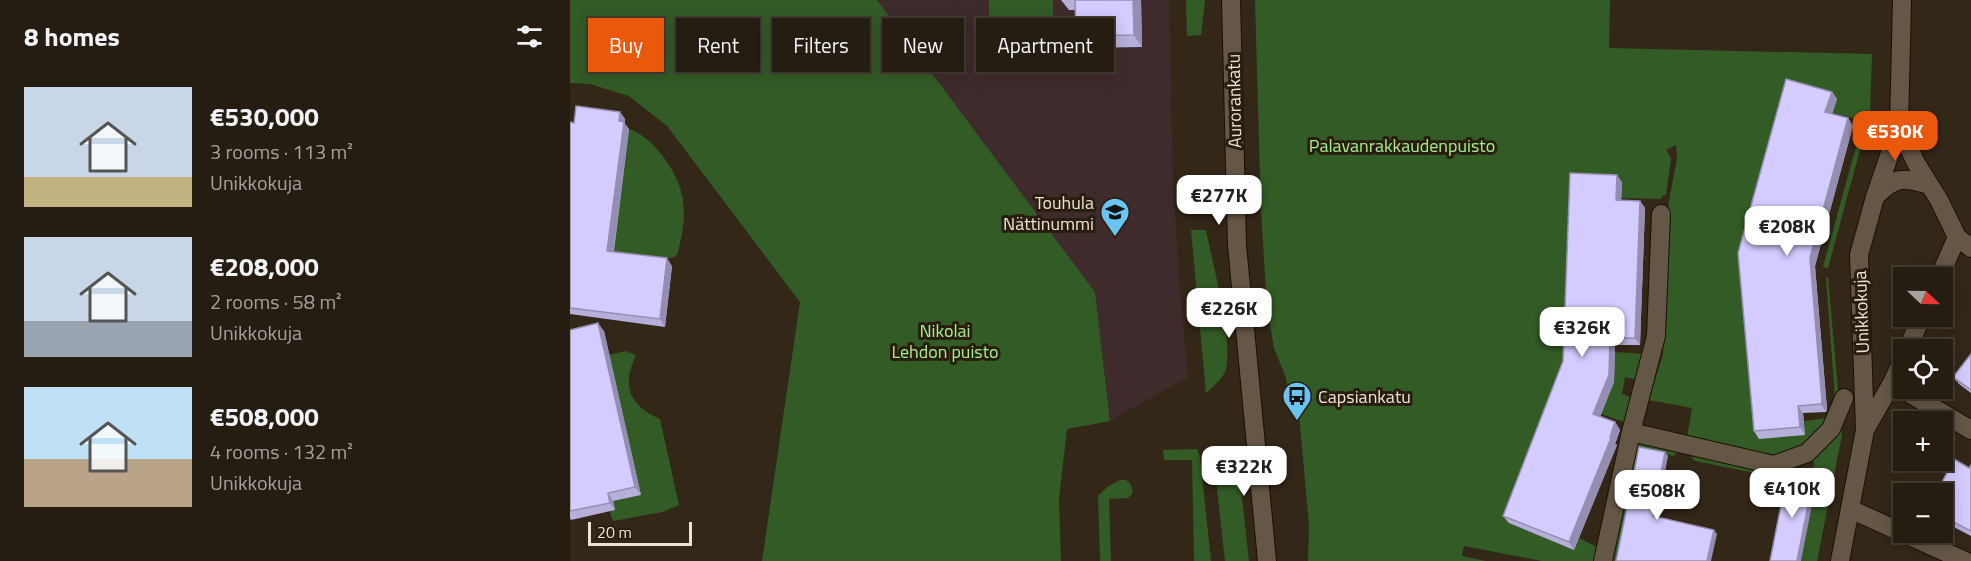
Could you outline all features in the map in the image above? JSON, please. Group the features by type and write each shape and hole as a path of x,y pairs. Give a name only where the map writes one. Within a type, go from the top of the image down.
{"street":[{"name":"Aurorankatu","path":"1231,0 1237,245 1267,561"},
{"name":"Unikkokuja","path":"1840,561 1865,430 1859,255 1875,197 1899,127 1902,0"},
{"name":"Unikkokuja","path":"1899,127 1916,163 1964,243 1947,267"},
{"path":"1875,197 1888,184 1898,180 1909,179 1929,185"},
{"path":"1603,561 1631,432 1656,336 1661,214"},
{"name":"Unikkokuja","path":"1865,430 1892,383"},
{"path":"1892,383 1971,430"},
{"path":"1631,432 1774,465 1807,453 1831,429 1844,398"},
{"path":"1850,509 1965,561"}],"shaded area":[{"name":"Touhula Nättinummi","path":"877,0 1169,0 1173,182 1188,377 1110,421 1095,292 931,72 964,72 964,18 890,18"}],"green space":[{"name":"Nikolai Lehdon puisto","path":"570,0 877,0 890,18 882,18 882,72 931,72 1095,292 1110,421 1067,429 1059,498 1061,561 762,561 800,302 667,126 629,96 590,84 570,83"},
{"path":"989,0 1053,0 1053,18 989,18"},
{"path":"1186,0 1205,0 1201,35 1187,36"},
{"name":"Palavanrakkaudenpuisto","path":"1255,0 1610,0 1609,48 1872,54 1870,113 1828,268 1823,267 1863,121 1833,113 1743,260 1805,435 1804,421 1827,418 1814,440 1784,455 1769,456 1687,437 1692,408 1649,400 1663,354 1669,201 1677,158 1676,145 1666,150 1671,158 1666,195 1663,195 1661,199 1621,198 1622,182 1576,181 1615,352 1645,354 1637,380 1625,377 1622,394 1633,398 1624,422 1601,414 1509,523 1574,549 1579,538 1597,547 1594,561 1542,561 1464,546 1462,556 1486,561 1308,561 1309,525 1298,403 1290,403 1286,378 1274,348 1267,306 1261,211"},
{"path":"629,129 647,139 662,155 681,190 683,225 678,252 671,258 614,252"},
{"path":"1191,230 1206,230 1222,302 1227,343 1225,372 1206,393"},
{"path":"1828,277 1842,435 1817,561 1801,561 1816,485 1785,479 1781,476 1782,470 1791,464 1796,474 1815,466 1811,456 1837,425 1826,278"},
{"path":"625,351 636,355 629,376 629,385 635,401 660,419 679,505 662,512 614,521 611,514 613,501 641,494 609,355"},
{"path":"1640,441 1678,451 1674,456 1643,450 1620,561 1610,561 1634,445"},
{"path":"1197,449 1200,457 1211,561 1194,561 1192,460 1164,460 1163,450"},
{"path":"1215,449 1229,452 1238,461 1249,561 1225,561 1213,453"},
{"path":"1694,453 1767,472 1765,475 1695,461 1692,458"},
{"path":"1120,480 1126,480 1129,483 1132,494 1128,498 1109,499 1111,561 1100,561 1098,496 1107,487"}],"building":[{"path":"1075,0 1133,0 1134,35 1114,35 1114,18 1076,18"},
{"path":"1786,79 1832,92 1825,112 1848,118 1810,258 1822,401 1821,404 1798,406 1800,427 1754,431 1738,253"},
{"path":"576,106 620,112 619,121 624,122 607,251 667,258 660,319 570,308 570,122 574,123"},
{"path":"1570,173 1617,175 1616,200 1640,201 1635,338 1610,338 1609,375 1593,414 1615,422 1611,438 1569,542 1503,516 1563,361"},
{"path":"598,323 635,487 608,493 610,503 570,511 570,330"},
{"path":"1971,354 1971,390 1953,377"},
{"path":"1639,447 1665,452 1653,516 1714,530 1707,561 1616,561"},
{"path":"1954,459 1969,468 1971,465 1971,531 1953,522 1953,483 1942,483 1948,471 1953,471"},
{"path":"1787,475 1813,480 1797,561 1770,561"}],"place":[{"name":"Touhula Nättinummi","path":"1115,238"},
{"name":"Capsiankatu","path":"1297,422"}]}
